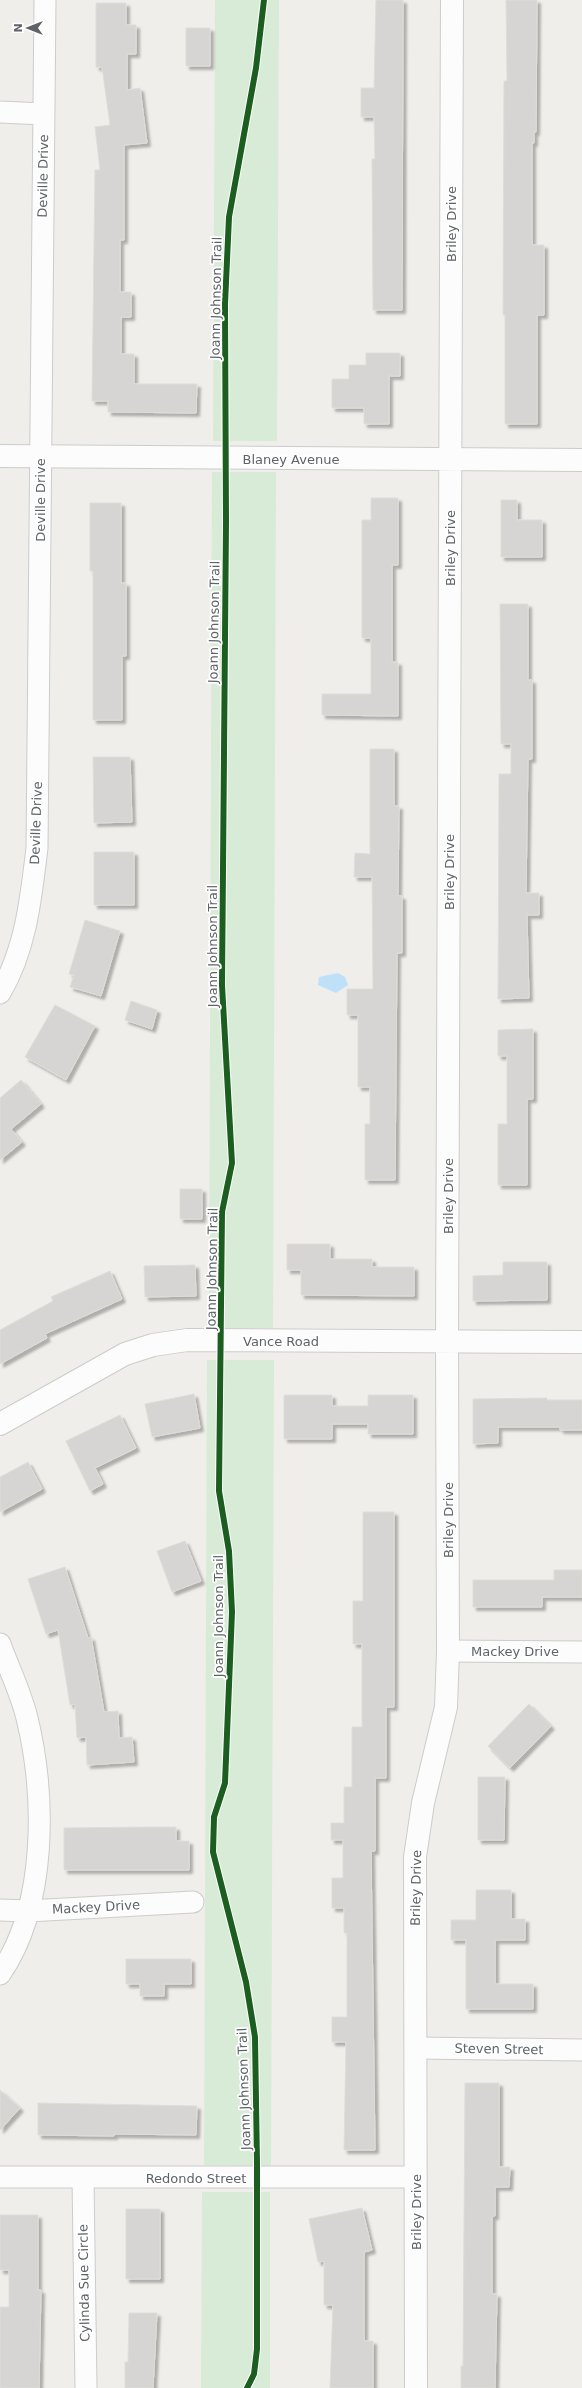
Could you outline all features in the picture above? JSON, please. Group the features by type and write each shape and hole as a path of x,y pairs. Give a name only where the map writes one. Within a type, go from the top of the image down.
{"street":[{"name":"Deville Drive","path":"0,993 8,980 19,949 29,913 37,848 45,0"},
{"name":"Briley Drive","path":"416,2388 416,2048 414,1857 423,1803 446,1707 448,1650 447,1341 452,0"},
{"path":"0,112 43,114"},
{"name":"Blaney Avenue","path":"0,456 582,460"},
{"name":"Vance Road","path":"0,1424 125,1354 153,1345 187,1340 582,1342"},
{"path":"0,1644 27,1718 38,1776 39,1810 35,1884 22,1934 0,1974"},
{"name":"Mackey Drive","path":"448,1650 582,1652"},
{"name":"Mackey Drive","path":"0,1910 28,1911 192,1902"},
{"name":"Steven Street","path":"416,2048 582,2050"},
{"name":"Redondo Street","path":"0,2177 416,2177"},
{"name":"Cylinda Sue Circle","path":"83,2178 86,2388"}],"green space":[{"path":"215,0 279,0 277,441 213,441"},
{"path":"212,472 276,472 273,1328 209,1328"},
{"path":"207,1360 274,1360 271,2166 204,2165"},
{"path":"202,2192 270,2192 270,2388 201,2388"}],"water":[{"path":"338,973 345,977 348,985 336,993 318,985 319,977"}],"building":[{"path":"376,0 403,0 402,310 373,310 372,159 375,159 374,117 361,117 361,88 374,88"},
{"path":"506,0 537,0 536,132 534,132 534,143 532,143 532,245 544,245 544,315 537,315 537,424 505,424 505,315 503,315 504,81 507,81"},
{"path":"96,3 126,3 126,25 136,25 136,54 127,54 127,90 140,88 147,143 124,145 124,240 120,240 120,292 131,292 131,317 121,317 121,354 134,354 134,384 197,384 196,413 108,412 108,401 92,401 95,170 100,170 95,127 110,125 102,67 96,67"},
{"path":"186,28 210,28 210,66 186,66"},
{"path":"366,353 400,353 400,376 389,376 389,424 364,424 364,408 332,408 332,379 349,379 349,365 366,365"},
{"path":"371,498 398,498 398,565 392,565 392,662 398,662 398,716 322,715 322,694 371,694 371,638 362,638 362,520 371,520"},
{"path":"501,500 517,500 517,520 542,520 542,557 501,557"},
{"path":"90,503 121,503 121,583 126,583 126,656 122,656 122,720 93,720 93,571 90,571"},
{"path":"500,604 528,604 528,680 532,680 532,759 528,759 526,893 539,893 539,915 527,915 529,998 498,999 499,774 511,774 511,744 501,744"},
{"path":"370,749 394,749 394,806 399,806 398,896 402,896 402,953 397,953 395,1180 365,1180 365,1124 370,1124 370,1087 358,1087 358,1015 347,1015 347,989 373,989 372,877 354,877 355,853 370,854"},
{"path":"93,757 130,757 132,822 94,823"},
{"path":"94,852 134,852 134,905 94,905"},
{"path":"85,920 120,931 101,996 70,987 74,975 69,974"},
{"path":"131,1001 157,1010 152,1029 125,1020"},
{"path":"55,1005 95,1026 66,1080 25,1057"},
{"path":"533,1029 533,1099 527,1099 527,1185 498,1185 498,1124 507,1124 507,1056 498,1056 498,1030"},
{"path":"21,1080 41,1104 11,1129 22,1142 0,1160 0,1098"},
{"path":"180,1189 202,1189 202,1219 180,1219"},
{"path":"287,1244 330,1244 330,1259 372,1259 372,1267 414,1267 414,1296 301,1295 301,1270 287,1270"},
{"path":"503,1262 547,1262 547,1300 473,1301 473,1276 503,1275"},
{"path":"195,1265 196,1296 145,1297 144,1266"},
{"path":"110,1271 122,1299 45,1334 47,1338 0,1364 0,1330 53,1301 51,1297"},
{"path":"194,1394 200,1428 152,1437 145,1404"},
{"path":"284,1395 332,1395 332,1406 368,1406 368,1395 413,1395 413,1434 368,1434 368,1424 332,1424 332,1439 284,1439"},
{"path":"547,1398 547,1400 582,1400 582,1430 560,1430 560,1427 498,1427 498,1443 473,1444 473,1399"},
{"path":"120,1415 136,1448 95,1468 103,1484 90,1491 66,1441"},
{"path":"28,1462 42,1489 0,1512 0,1477"},
{"path":"363,1512 394,1512 394,1707 386,1707 386,1778 375,1778 375,1851 371,1851 375,2150 344,2150 346,2042 332,2042 332,2017 347,2017 347,1933 344,1933 344,1908 332,1908 332,1878 343,1878 343,1840 331,1840 331,1823 344,1823 344,1787 352,1787 352,1727 362,1727 362,1644 353,1644 353,1601 363,1601"},
{"path":"185,1541 201,1581 172,1592 157,1551"},
{"path":"65,1567 88,1638 91,1637 104,1712 118,1711 119,1738 132,1737 134,1762 87,1765 86,1737 77,1738 75,1704 70,1705 58,1630 46,1634 28,1579"},
{"path":"554,1570 582,1570 582,1597 542,1597 542,1607 473,1607 473,1580 554,1580"},
{"path":"529,1704 551,1726 510,1768 488,1746"},
{"path":"478,1777 505,1777 504,1840 478,1840"},
{"path":"176,1827 176,1841 189,1841 189,1870 64,1870 64,1828"},
{"path":"476,1890 511,1890 511,1919 525,1919 525,1940 495,1940 495,1984 533,1984 533,2009 466,2009 466,1940 451,1940 451,1920 476,1920"},
{"path":"126,1959 191,1959 191,1984 164,1984 164,1996 140,1996 140,1984 126,1984"},
{"path":"465,2083 499,2083 499,2167 510,2167 509,2187 495,2187 495,2216 492,2216 492,2294 497,2294 495,2388 461,2388 461,2366 463,2366"},
{"path":"0,2090 20,2108 0,2130"},
{"path":"38,2103 197,2106 196,2135 38,2135"},
{"path":"362,2208 372,2250 364,2252 364,2341 373,2341 373,2388 330,2388 333,2305 324,2305 324,2261 318,2262 309,2219"},
{"path":"126,2209 160,2209 160,2279 126,2279"},
{"path":"0,2215 38,2215 38,2290 41,2290 39,2388 0,2388 0,2307 9,2307 9,2270 0,2270"},
{"path":"129,2313 157,2313 153,2388 125,2388 125,2362 128,2362"}],"cycle path":[{"name":"Joann Johnson Trail","path":"247,2388 254,2374 257,2349 255,2037 246,1982 213,1852 214,1817 225,1783 232,1612 229,1551 219,1491 222,1212 232,1163 222,985 226,522 225,304 229,217 256,68 264,0"}]}
